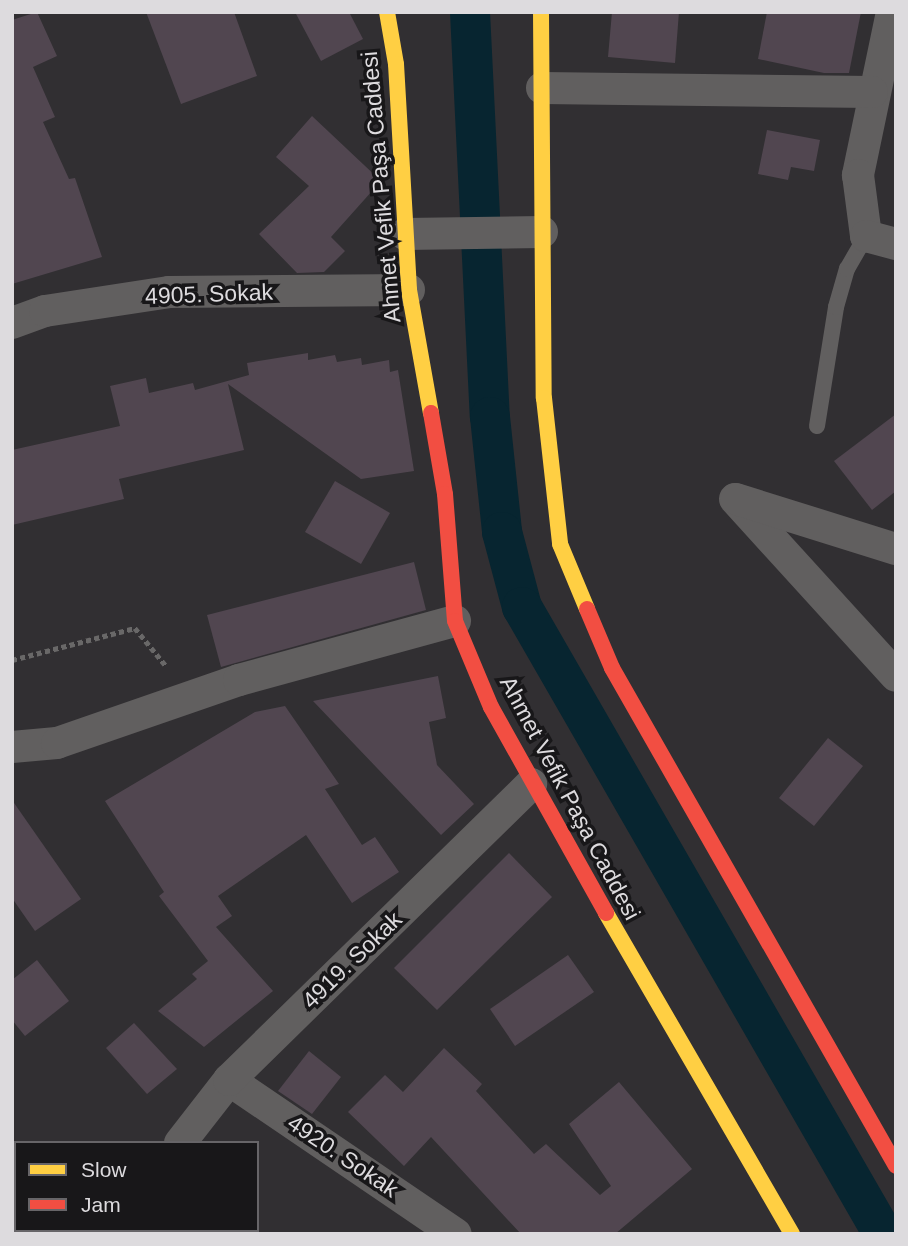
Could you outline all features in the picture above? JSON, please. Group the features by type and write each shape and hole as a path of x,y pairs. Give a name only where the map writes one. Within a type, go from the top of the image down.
{"street":[{"name":"Ahmet Vefik Paşa Caddesi","path":"387,12 396,64 408,290 445,494 455,621 491,707 531,784 783,1229"},
{"path":"541,12 544,398 560,544 612,668 896,1166"},
{"path":"881,240 858,175 891,12"},
{"path":"542,88 873,92"},
{"path":"405,234 542,232"},
{"name":"4905. Sokak","path":"12,323 45,311 169,292 408,290"},
{"path":"896,549 735,499 896,676"},
{"path":"12,747 57,743 191,696 455,621"},
{"name":"4919. Sokak","path":"182,1141 229,1080 531,784"},
{"name":"4920. Sokak","path":"229,1080 456,1234"}],"lane":[{"path":"817,426 836,307 847,269 881,240"}],"path":[{"path":"12,660 135,628 191,696"}],"building":[{"path":"37,12 57,56 33,67 55,117 43,122 69,179 75,178 102,257 12,284 12,20"},
{"path":"146,12 234,12 257,76 181,104"},
{"path":"295,12 349,12 363,39 321,61"},
{"path":"612,12 679,12 675,63 608,57"},
{"path":"767,12 861,12 849,73 824,73 758,59"},
{"path":"312,116 381,181 331,237 345,251 324,272 297,273 259,234 309,186 276,157"},
{"path":"767,130 820,140 814,171 791,167 788,180 758,174"},
{"path":"308,353 308,360 335,355 337,362 361,358 362,365 389,360 390,372 398,370 414,471 361,479 228,384 244,450 119,479 124,499 12,525 12,450 120,426 110,386 146,378 149,393 193,383 195,390 249,375 247,363"},
{"path":"896,414 896,491 872,510 834,461"},
{"path":"335,481 390,513 361,564 305,532"},
{"path":"414,562 426,610 221,667 207,615"},
{"path":"438,676 446,718 429,722 437,765 474,804 441,835 313,701"},
{"path":"285,706 339,784 325,789 362,845 375,837 399,872 352,903 306,835 218,896 232,916 216,927 273,991 204,1047 158,1011 197,979 192,974 208,961 159,896 164,892 105,801 255,712"},
{"path":"828,738 863,766 814,826 779,798"},
{"path":"12,800 81,899 35,931 12,898"},
{"path":"509,853 552,897 437,1010 394,968"},
{"path":"568,955 594,992 515,1046 490,1009"},
{"path":"37,960 69,1001 25,1036 12,1020 12,980"},
{"path":"134,1023 177,1069 147,1094 106,1048"},
{"path":"444,1048 482,1084 476,1091 534,1154 546,1144 600,1195 611,1186 569,1124 619,1082 692,1169 615,1234 521,1234 431,1137 404,1166 348,1112 385,1075 403,1092"},
{"path":"309,1051 341,1077 312,1114 278,1091"}],"waterway":[{"path":"470,12 490,417 502,532 522,607 883,1234"}],"traffic: slow":[{"path":"387,12 396,64 409,290 431,413"},
{"path":"541,12 544,398 560,544 587,609"},
{"path":"606,913 792,1234"}],"traffic: jam":[{"path":"431,413 445,494 455,621 491,707 606,913"},
{"path":"587,609 612,668 896,1166"}]}
